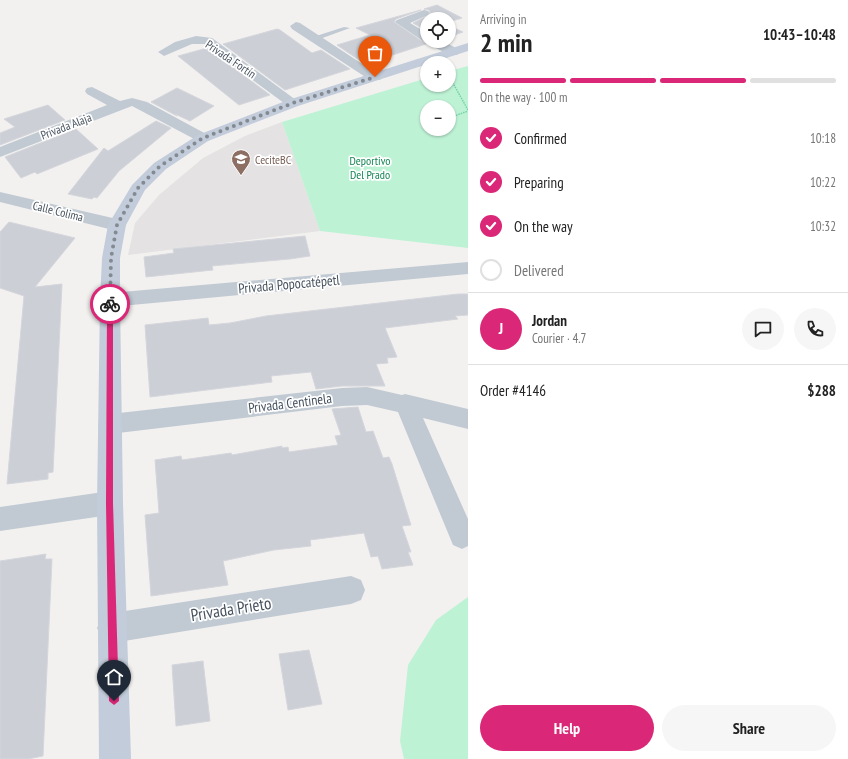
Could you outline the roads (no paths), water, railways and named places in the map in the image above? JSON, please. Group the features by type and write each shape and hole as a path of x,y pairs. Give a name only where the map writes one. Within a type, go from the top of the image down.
{"street":[{"path":"420,15 401,22 420,34"},
{"path":"296,26 375,77"},
{"name":"Privada Fortín","path":"164,52 185,42 200,39 208,41 293,103"},
{"path":"116,759 110,503 110,300 111,258 117,225 138,188 160,166 203,138 293,103 468,47"},
{"path":"445,48 453,52"},
{"path":"92,91 125,104 142,105 203,138"},
{"name":"Privada Alaja","path":"0,152 125,104"},
{"name":"Calle Colima","path":"0,197 117,225"},
{"name":"Privada Popocatépetl","path":"110,300 468,268"},
{"name":"Privada Centinela","path":"110,424 342,397 367,396 405,403 468,419"},
{"path":"405,403 462,536"},
{"path":"0,519 110,503"},
{"name":"Privada Prieto","path":"112,628 351,590"}],"lane":[{"path":"314,38 346,28"}],"place":[{"name":"CeciteBC","path":"241,176"}],"park label":[{"name":"Deportivo Del Prado","path":"370,167"}]}
